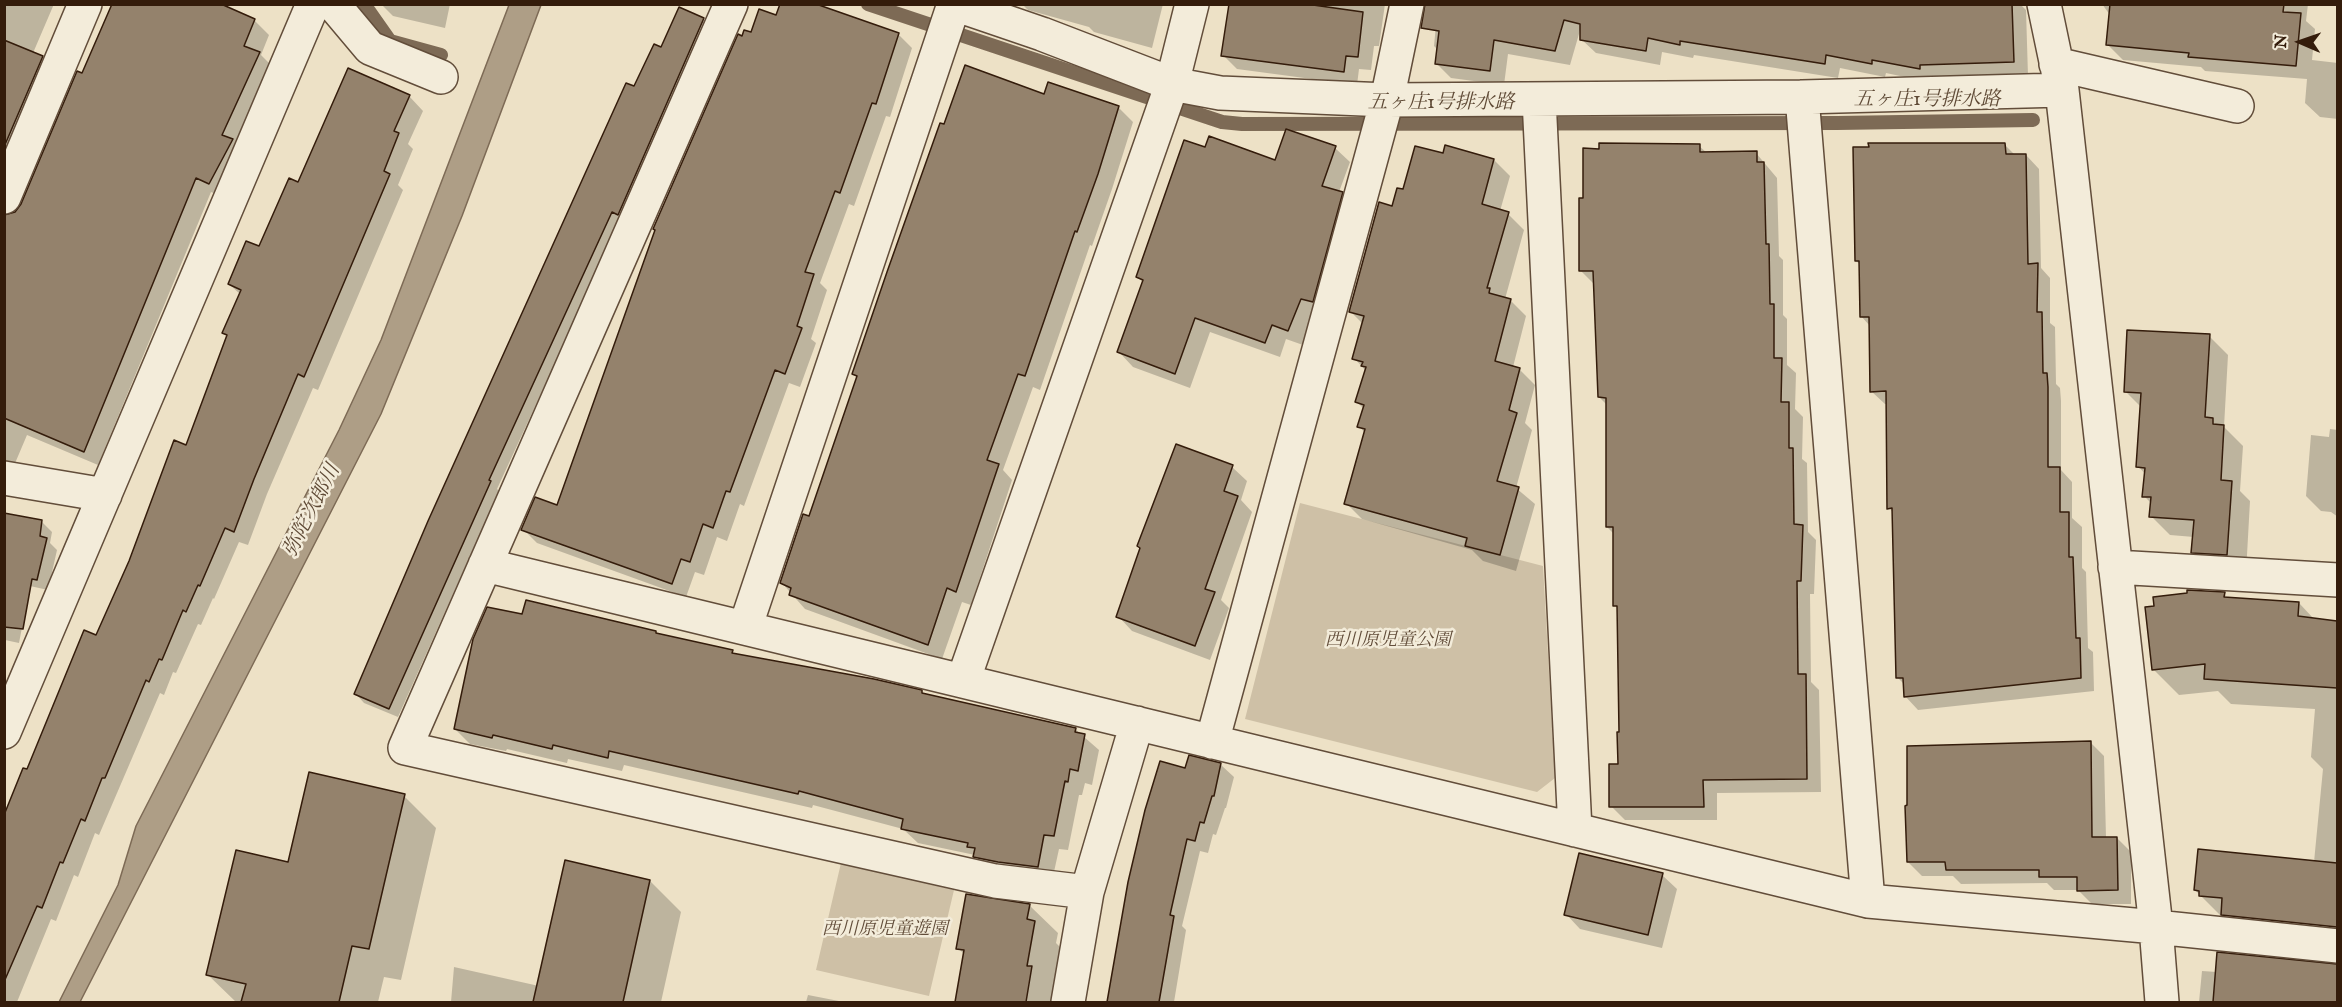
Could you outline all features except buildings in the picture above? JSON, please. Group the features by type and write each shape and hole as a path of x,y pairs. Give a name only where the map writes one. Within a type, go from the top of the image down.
{"street":[{"path":"4,197 85,4"},
{"path":"4,732 17,672 105,495 313,4"},
{"path":"333,4 370,48 441,77"},
{"path":"731,4 405,748 995,881 1087,892"},
{"path":"963,681 1166,99 1192,4"},
{"path":"1212,742 1382,117 1407,4"},
{"path":"2044,4 2059,77 2156,927 2162,1002"},
{"path":"745,628 950,18 1042,34 1166,99 1220,93 1382,117 1803,115 2059,77 2237,106"},
{"path":"1803,115 1868,901"},
{"path":"1539,116 1575,830"},
{"path":"4,477 105,495"},
{"path":"485,565 1868,901 2337,946"},
{"path":"2115,567 2337,580"},
{"path":"1068,1002 1087,892 1137,723"}],"green space":[{"name":"西川原児童公園","path":"1300,503 1543,566 1555,778 1537,792 1245,719"},
{"name":"西川原児童遊園","path":"841,863 954,890 929,996 816,970"}],"water":[{"name":"弥陀次郎川","path":"509,5 541,5 462,216 381,414 80,1002 59,1002 118,885 136,826 339,430 381,340"}],"waterway":[{"name":"五ヶ庄1号排水路","path":"364,4 390,41 441,55"},
{"name":"五ヶ庄1号排水路","path":"868,4 1222,122 1242,124 1837,123 2033,120"}]}
